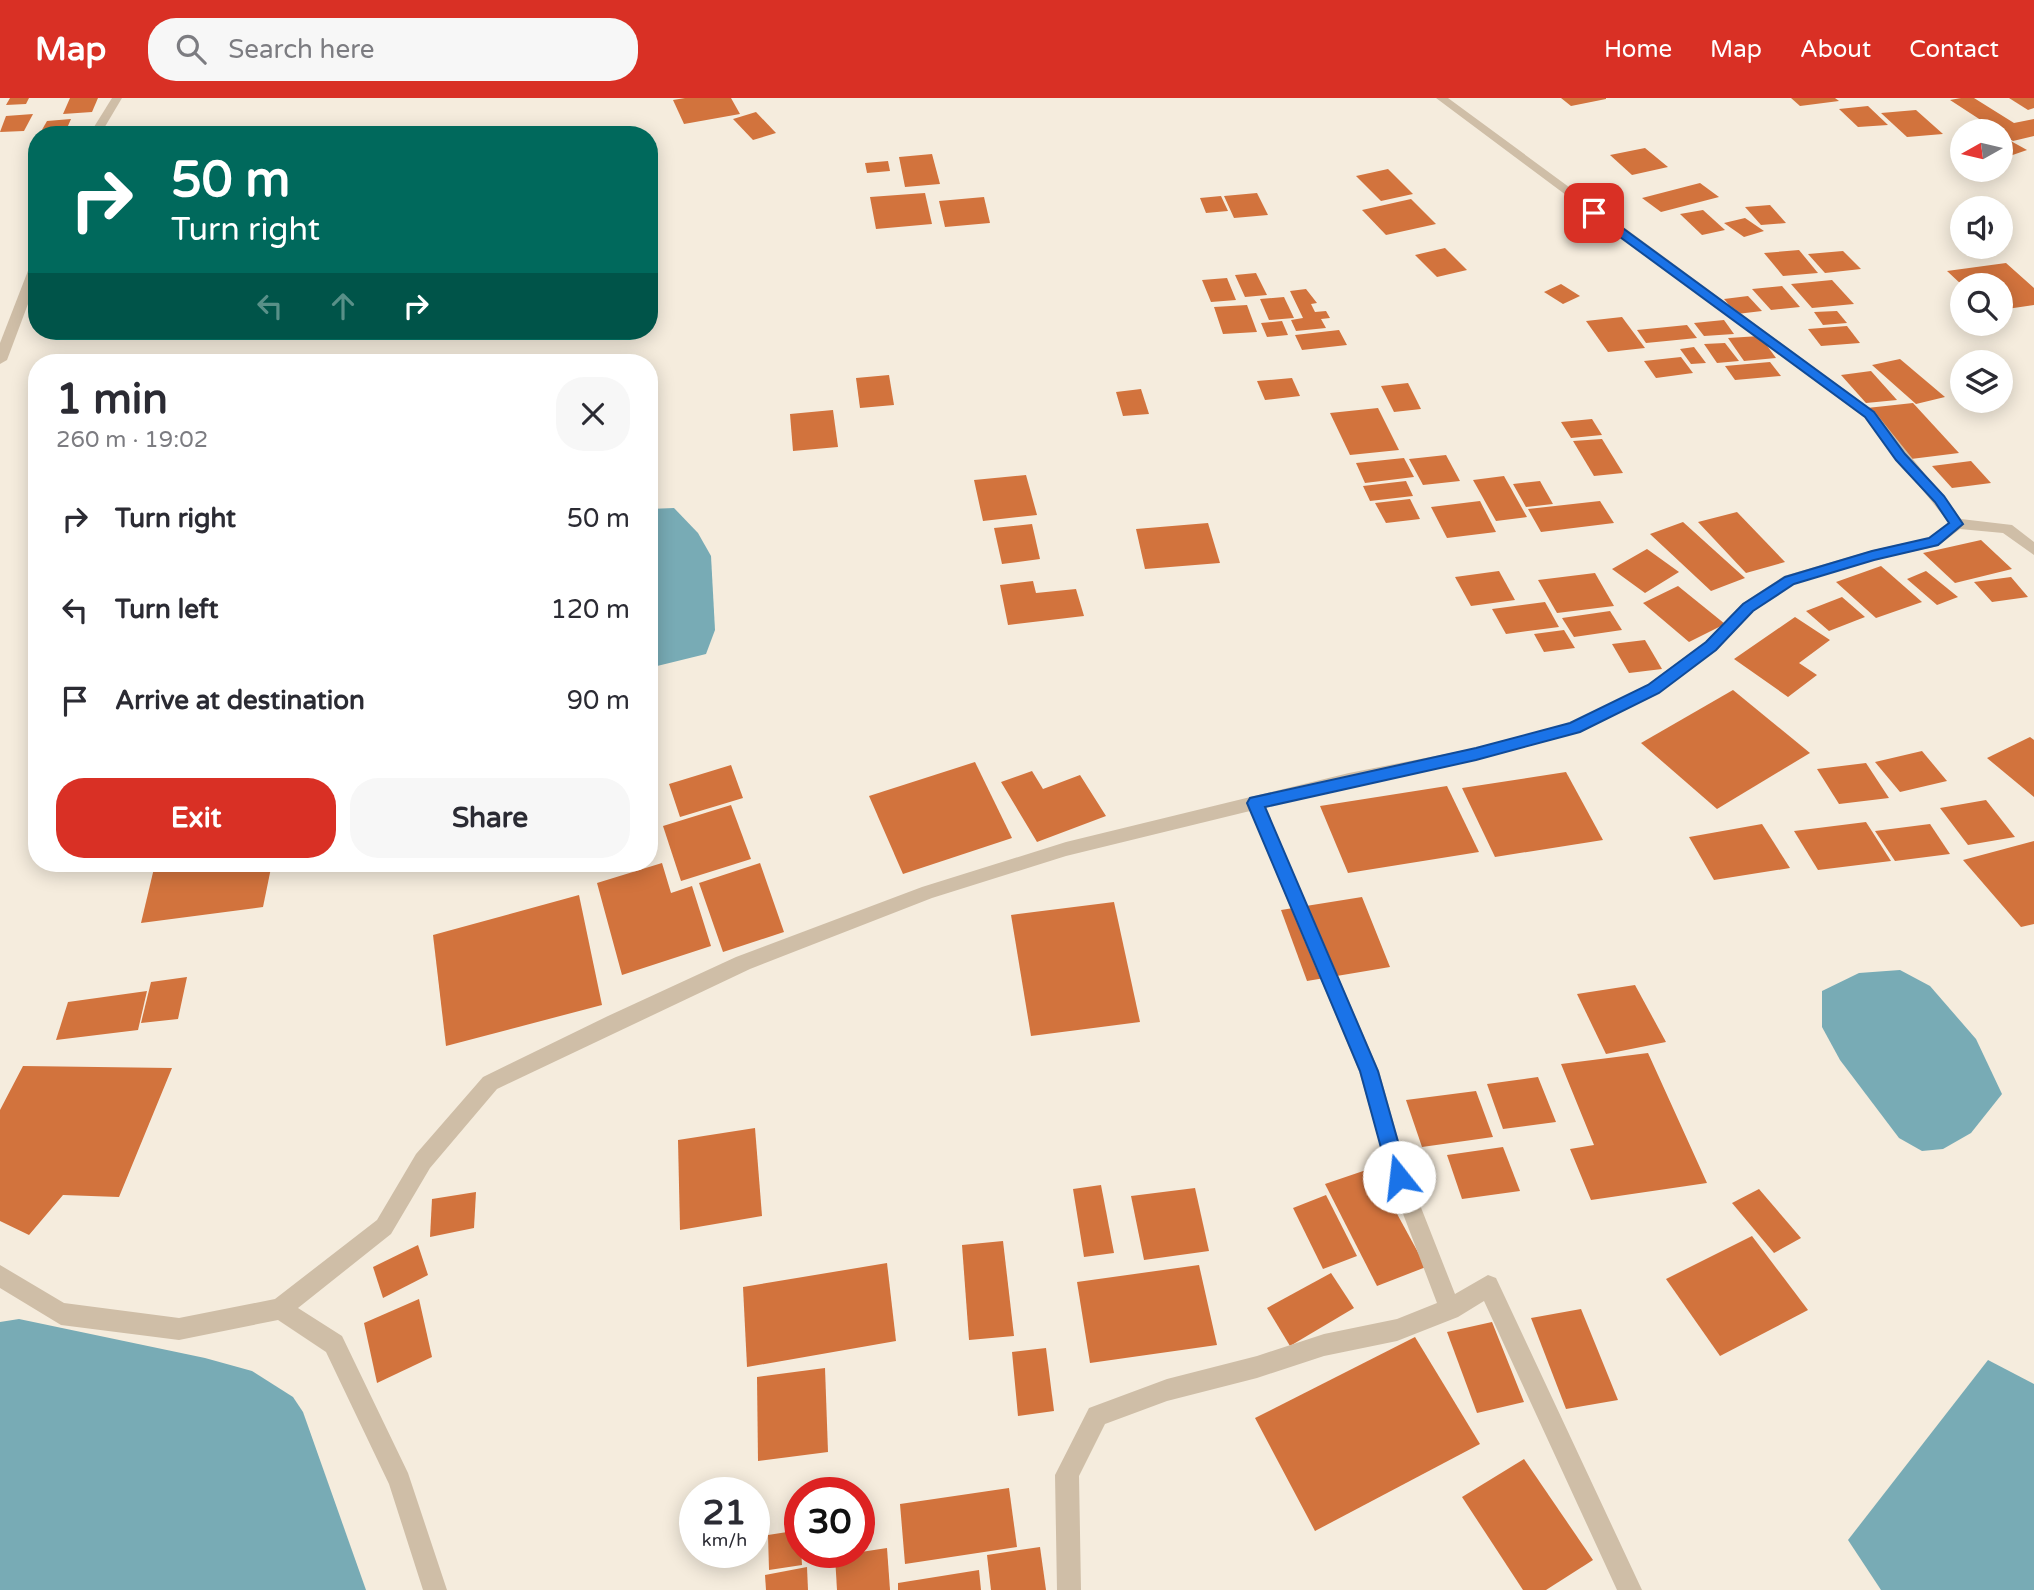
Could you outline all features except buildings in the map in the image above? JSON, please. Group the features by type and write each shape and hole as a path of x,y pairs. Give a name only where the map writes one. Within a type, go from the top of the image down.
{"street":[{"path":"100,126 117,98"},
{"path":"1441,98 1870,415 1900,457 1939,499 1957,524"},
{"path":"0,360 28,287"},
{"path":"0,1276 61,1314 179,1329 280,1309 384,1227 423,1161 490,1083 743,962 928,892 1066,849 1255,803 1476,754 1574,728 1653,689 1711,646 1748,607 1790,580 1872,555 1933,542 1957,524 2007,528 2034,550"},
{"path":"1255,803 1369,1071 1399,1177 1450,1309"},
{"path":"1069,1590 1067,1475 1097,1416 1167,1390 1257,1367 1324,1345 1397,1330 1450,1309 1489,1286 1630,1590"},
{"path":"280,1309 334,1345 400,1481 435,1590"}],"water":[{"path":"674,508 698,533 711,556 715,630 706,654 658,666 658,509"},
{"path":"1900,970 1930,986 1976,1039 2002,1094 1971,1133 1943,1149 1922,1151 1899,1138 1840,1060 1822,1027 1822,991 1859,973"},
{"path":"19,1319 205,1358 252,1371 293,1397 303,1412 366,1590 0,1590 0,1322"},
{"path":"1988,1360 2034,1384 2034,1590 1881,1590 1848,1540"}],"route":[{"path":"1399,1177 1369,1071 1255,803 1349,780 1476,754 1574,728 1653,689 1711,646 1748,607 1790,580 1872,555 1933,542 1957,524 1939,499 1900,457 1870,415 1594,213"}]}
